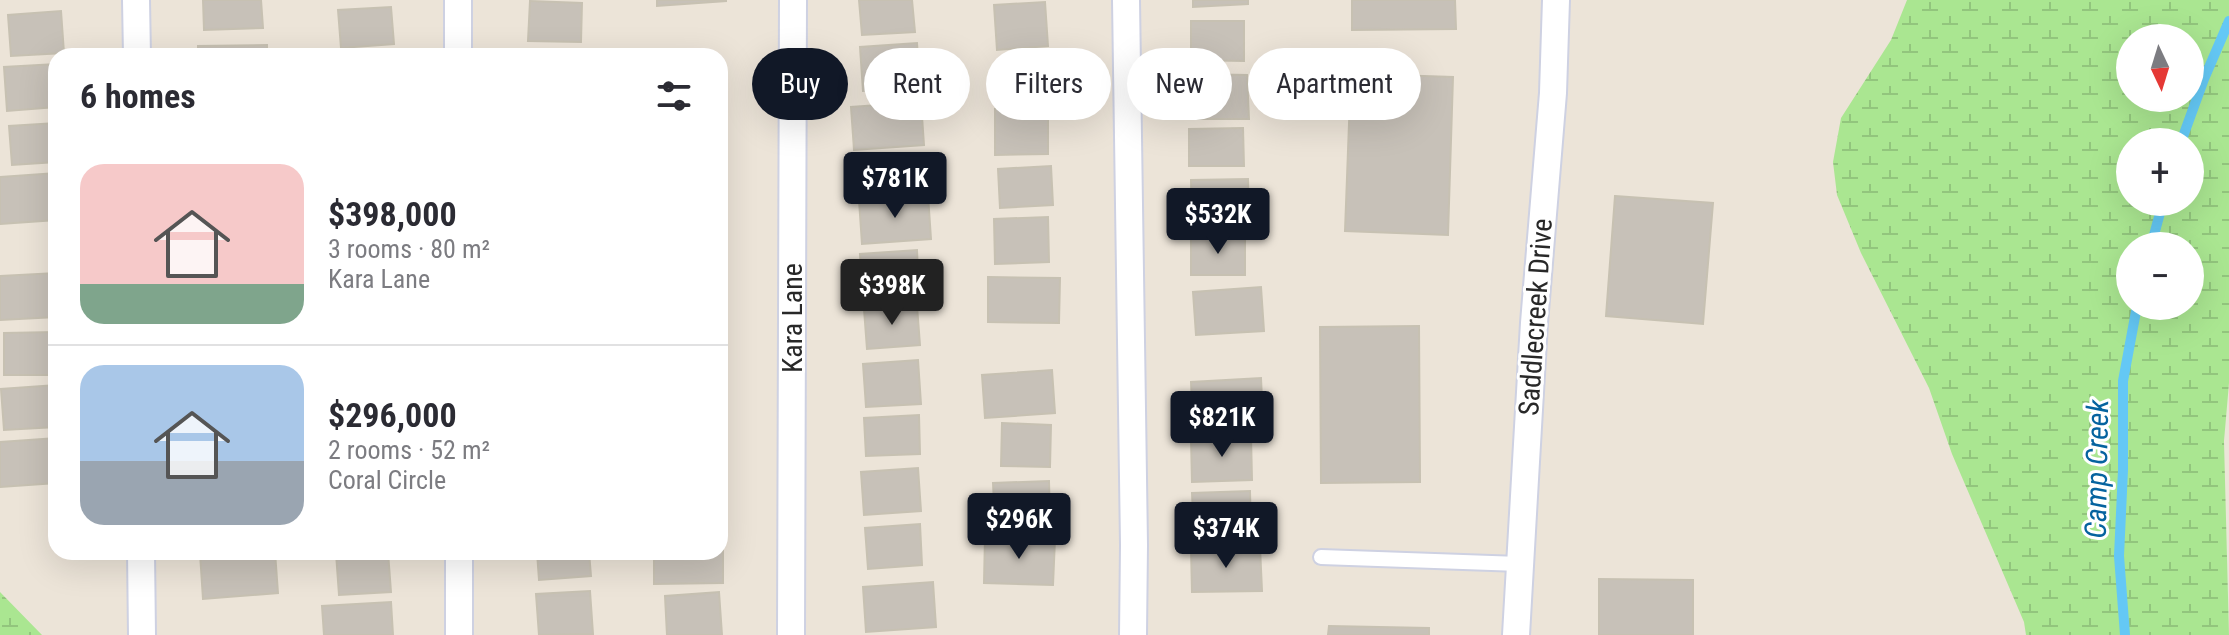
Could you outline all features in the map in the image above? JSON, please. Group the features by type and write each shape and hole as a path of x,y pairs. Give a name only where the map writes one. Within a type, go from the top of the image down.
{"street":[{"path":"136,0 137,48"},
{"path":"458,0 458,48"},
{"name":"Kara Lane","path":"791,635 793,0"},
{"path":"1126,0 1133,635"},
{"name":"Saddlecreek Drive","path":"1516,635 1534,323 1553,93 1556,0"},
{"path":"141,560 142,635"},
{"path":"459,560 459,635"}],"lane":[{"path":"1321,557 1520,564"}],"green space":[{"path":"1907,0 2229,0 2229,383 2224,441 2229,635 2026,635 2024,622 1952,454 1929,388 1861,253 1837,195 1833,162 1841,118 1891,40"},
{"path":"0,592 42,635 0,635"}],"building":[{"path":"203,0 261,0 263,28 204,30"},
{"path":"657,0 726,0 726,1 657,6"},
{"path":"859,0 912,0 915,32 862,35"},
{"path":"1193,0 1248,0 1248,4 1193,7"},
{"path":"1352,0 1455,0 1456,29 1352,30"},
{"path":"530,1 582,3 581,42 528,41"},
{"path":"1045,2 1048,46 997,48 994,5"},
{"path":"391,7 394,44 341,48 338,10"},
{"path":"61,11 64,48 48,48 48,54 11,56 8,15"},
{"path":"1191,21 1244,21 1244,61 1232,61 1232,48 1191,48"},
{"path":"917,43 917,48 864,48 863,91 860,47"},
{"path":"267,45 267,48 198,48"},
{"path":"48,64 48,108 7,111 4,67"},
{"path":"1232,75 1247,75 1248,119 1232,119"},
{"path":"1421,76 1453,77 1448,235 1345,231 1349,120 1421,120"},
{"path":"864,106 864,120 922,120 924,145 854,150 851,107"},
{"path":"995,120 1048,120 1048,154 995,155"},
{"path":"48,124 48,163 12,165 9,126"},
{"path":"1243,128 1244,166 1189,166 1189,129"},
{"path":"1051,166 1053,205 1000,208 998,169"},
{"path":"48,174 48,221 0,224 0,177"},
{"path":"1248,179 1249,224 1192,226 1191,180"},
{"path":"928,195 931,239 862,244 859,200"},
{"path":"1615,196 1713,203 1703,324 1606,316"},
{"path":"1048,217 1049,262 995,264 994,219"},
{"path":"1191,236 1245,236 1245,275 1191,275"},
{"path":"917,250 919,295 863,298 860,254"},
{"path":"48,273 48,317 0,320 0,276"},
{"path":"988,277 1060,278 1059,323 988,322"},
{"path":"1261,287 1264,331 1196,335 1193,292"},
{"path":"917,306 920,345 867,349 864,309"},
{"path":"1419,326 1420,482 1321,483 1320,327"},
{"path":"48,332 48,375 4,375 4,333"},
{"path":"918,360 921,404 866,407 863,364"},
{"path":"1052,370 1055,413 985,418 982,375"},
{"path":"1261,378 1263,422 1193,427 1191,382"},
{"path":"48,386 48,427 4,430 1,389"},
{"path":"919,415 920,454 866,456 864,418"},
{"path":"1002,423 1051,425 1050,467 1001,466"},
{"path":"1251,436 1252,480 1192,482 1191,438"},
{"path":"48,439 48,484 0,487 0,442"},
{"path":"918,468 921,511 864,515 861,472"},
{"path":"1049,481 1050,522 995,524 993,483"},
{"path":"1250,491 1251,534 1194,536 1192,493"},
{"path":"920,524 922,565 868,569 865,528"},
{"path":"985,536 1055,539 1053,585 984,583"},
{"path":"1260,547 1262,591 1192,592 1191,548"},
{"path":"200,560 276,560 278,593 203,599"},
{"path":"336,560 389,560 391,592 339,595"},
{"path":"538,560 590,560 591,576 539,580"},
{"path":"654,560 723,560 723,583 654,584"},
{"path":"1599,579 1693,580 1693,635 1599,635"},
{"path":"933,582 936,627 866,632 863,587"},
{"path":"590,591 593,634 539,635 536,594"},
{"path":"719,592 722,635 667,635 665,596"},
{"path":"391,602 393,635 324,635 322,606"},
{"path":"1329,626 1429,628 1429,635 1328,635"}],"waterway":[{"name":"Camp Creek","path":"2186,128 2229,21"},
{"name":"Camp Creek","path":"2155,232 2159,216"},
{"name":"Camp Creek","path":"2125,635 2119,556 2123,381 2134,320"}]}
